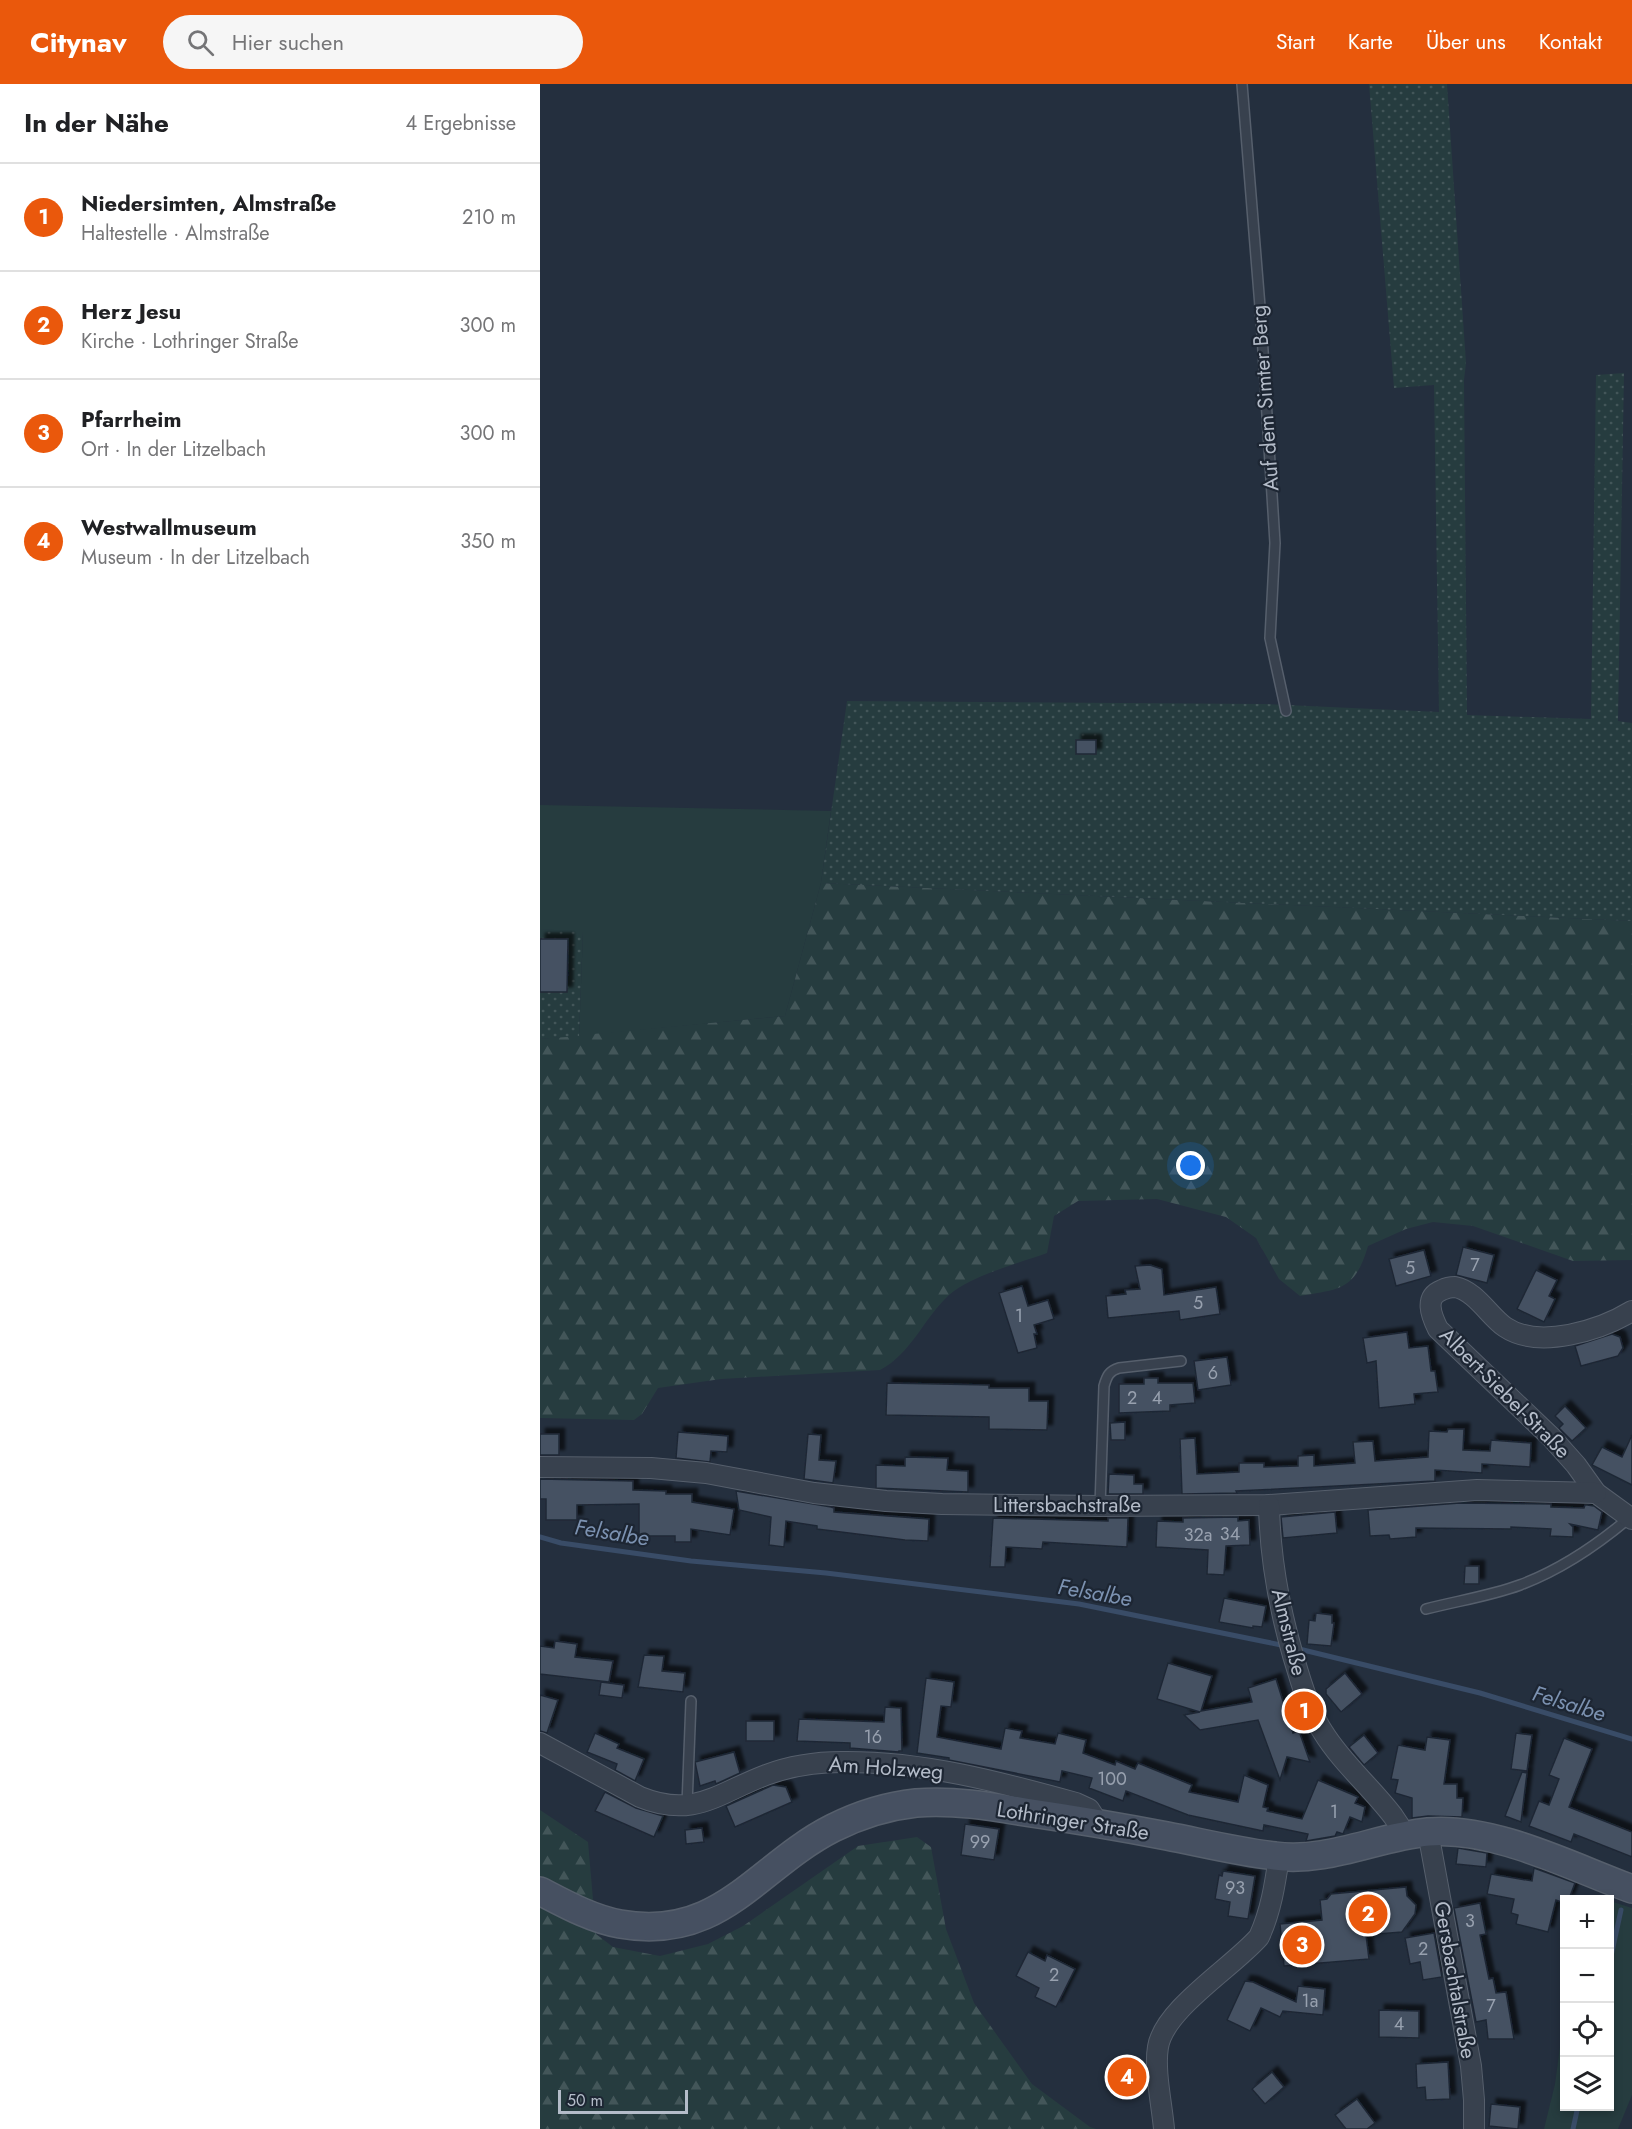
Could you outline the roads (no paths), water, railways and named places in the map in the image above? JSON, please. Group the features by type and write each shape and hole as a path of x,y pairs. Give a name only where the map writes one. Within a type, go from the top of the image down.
{"main road":[{"name":"Lothringer Straße","path":"540,1892 619,1924 650,1926 677,1924 705,1916 729,1902 832,1828 889,1807 943,1802 982,1805 1098,1823 1279,1857 1317,1856 1415,1834 1457,1832 1488,1838 1555,1859 1632,1889"}],"street":[{"name":"Albert-Siebel-Straße","path":"1596,1493 1576,1465 1551,1437 1438,1329 1430,1305 1432,1297 1438,1292 1455,1287 1472,1296 1506,1327 1519,1334 1532,1337 1575,1333 1601,1326 1632,1311"},
{"name":"Littersbachstraße","path":"540,1467 651,1468 706,1473 813,1492 886,1501 942,1504 1269,1505 1477,1490 1596,1493"},
{"path":"1596,1493 1631,1519"},
{"name":"Almstraße","path":"1269,1505 1274,1571 1290,1647 1302,1685 1321,1730 1394,1816 1415,1834"},
{"name":"Am Holzweg","path":"540,1743 640,1797 656,1803 687,1805 710,1801 766,1775 788,1768 841,1762 870,1763 912,1766 996,1781 1076,1803 1089,1809 1098,1823"},
{"name":"Gersbachtalstraße","path":"1415,1834 1471,2066 1474,2129"},
{"path":"1164,2129 1157,2056 1161,2035 1165,2026 1180,2010 1259,1937 1273,1896 1279,1857"}],"lane":[{"name":"Auf dem Simter Berg","path":"1242,84 1275,543 1270,638 1286,711"},
{"path":"1100,1506 1104,1386 1107,1376 1111,1370 1119,1368 1181,1361"},
{"path":"1426,1609 1501,1590 1539,1577 1558,1568 1631,1519"},
{"path":"687,1805 691,1701"}],"waterway":[{"name":"Felsalbe","path":"540,1537 561,1543 691,1561 826,1573 1079,1604 1286,1646"},
{"name":"Felsalbe","path":"1295,1648 1480,1693 1632,1739"},
{"path":"1613,1949 1621,1910"},
{"path":"1573,2129 1577,2111"}],"place":[{"name":"Niedersimten, Almstraße","path":"1304,1711"},
{"name":"Herz Jesu","path":"1368,1914"},
{"name":"Pfarrheim","path":"1302,1945"},
{"name":"Westwallmuseum","path":"1127,2077"}]}
